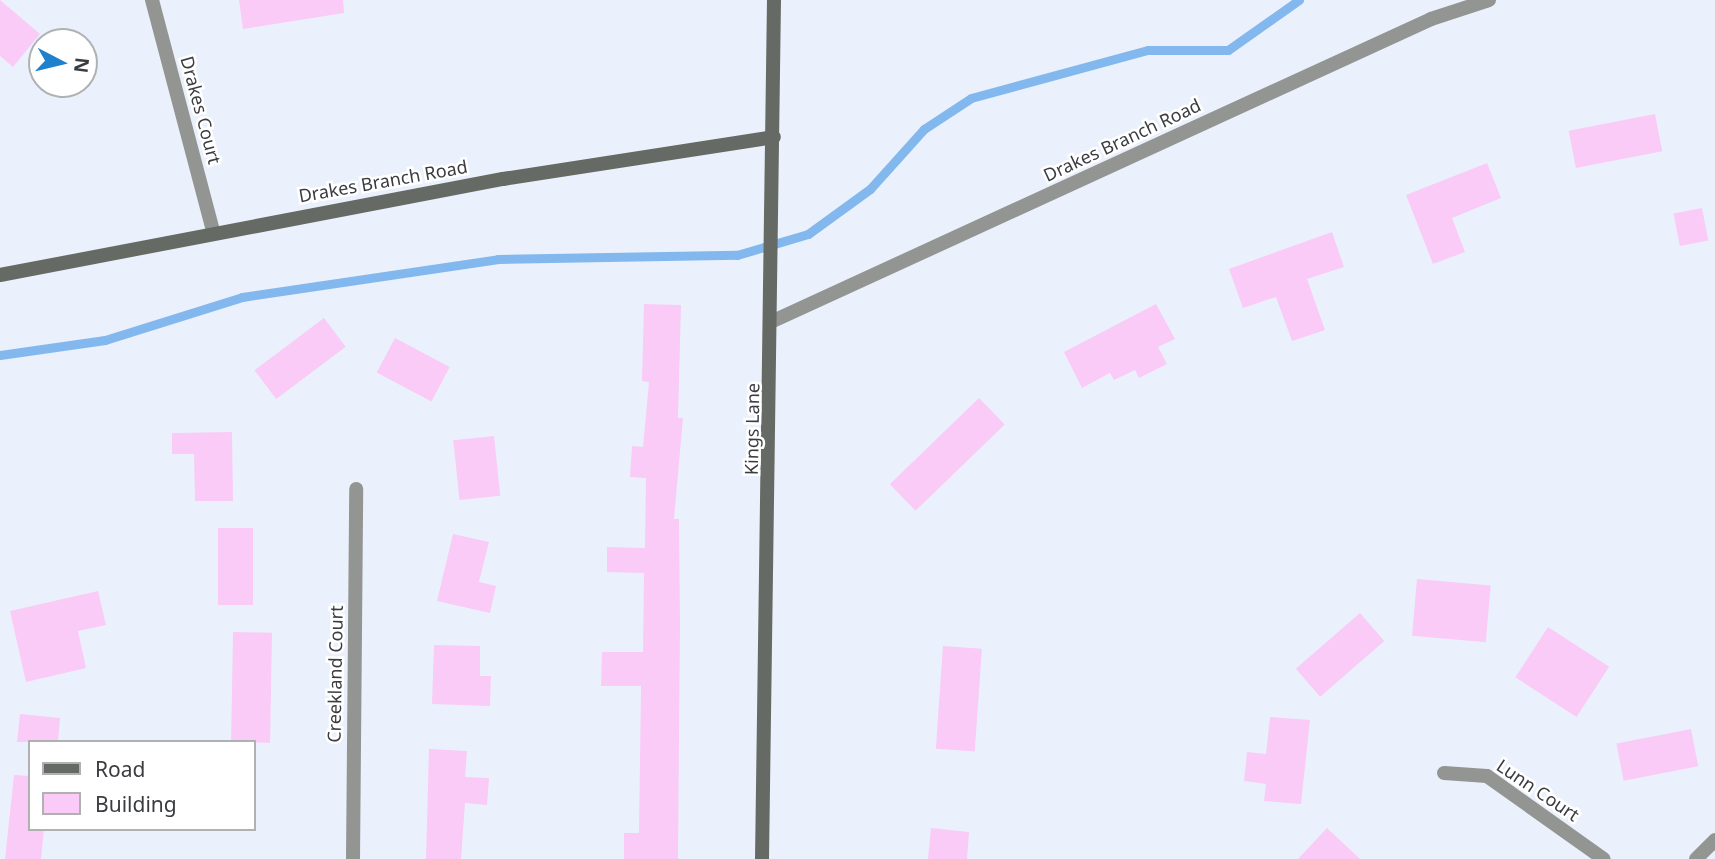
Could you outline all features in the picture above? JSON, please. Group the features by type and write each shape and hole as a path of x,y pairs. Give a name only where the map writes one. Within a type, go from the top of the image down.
{"street":[{"name":"Drakes Court","path":"152,0 213,231"},
{"name":"Kings Lane","path":"762,859 774,321 774,0"},
{"name":"Drakes Branch Road","path":"774,321 1431,19 1489,0"},
{"name":"Drakes Branch Road","path":"0,275 213,231 774,137"},
{"name":"Creekland Court","path":"353,859 356,489"},
{"name":"Lunn Court","path":"1444,773 1487,776 1604,859"},
{"path":"1696,859 1715,840"}],"building":[{"path":"0,0 33,28 28,28 28,49 13,67 0,56"},
{"path":"239,0 343,0 344,13 243,29"},
{"path":"1655,114 1662,151 1576,168 1569,131"},
{"path":"1487,163 1501,198 1452,218 1465,252 1433,264 1406,195"},
{"path":"1702,208 1708,240 1680,246 1674,214"},
{"path":"1332,232 1344,267 1307,279 1325,330 1292,341 1276,297 1243,308 1229,269"},
{"path":"644,304 681,305 678,418 683,418 674,519 679,519 678,859 624,859 624,833 639,833 641,686 601,686 602,652 643,652 644,573 607,572 607,547 645,548 646,478 630,477 632,446 643,447 649,382 642,381"},
{"path":"1156,304 1175,339 1158,347 1167,364 1139,378 1135,370 1114,380 1110,373 1082,388 1064,352"},
{"path":"324,318 346,347 276,399 255,370"},
{"path":"395,338 450,367 431,402 377,372"},
{"path":"979,398 1005,425 916,511 890,484"},
{"path":"232,432 233,501 195,501 194,454 172,454 172,433"},
{"path":"494,436 500,496 459,500 453,440"},
{"path":"218,528 253,528 253,605 218,605"},
{"path":"453,534 489,542 479,582 496,586 490,613 437,601"},
{"path":"1417,579 1491,585 1486,642 1412,636"},
{"path":"98,591 106,625 78,631 86,668 26,682 10,611"},
{"path":"1360,613 1384,641 1320,697 1296,669"},
{"path":"1548,627 1609,667 1577,717 1515,677"},
{"path":"233,632 272,633 270,743 231,740"},
{"path":"434,645 480,646 480,676 491,676 490,706 432,704"},
{"path":"943,646 982,649 975,751 936,749"},
{"path":"20,714 60,718 58,740 17,742"},
{"path":"1270,717 1310,720 1301,804 1264,801 1266,784 1244,781 1247,752 1266,754"},
{"path":"1691,729 1698,766 1624,781 1616,744"},
{"path":"429,749 467,751 465,777 489,778 487,805 465,803 461,859 426,859"},
{"path":"14,775 28,776 28,831 44,831 41,859 5,859"},
{"path":"931,828 969,832 967,859 928,859"},
{"path":"1327,828 1360,859 1298,859"}],"waterway":[{"path":"0,355 105,340 242,297 498,259 737,255 808,234 870,189 924,129 971,98 1148,50 1228,50 1299,0"}]}
